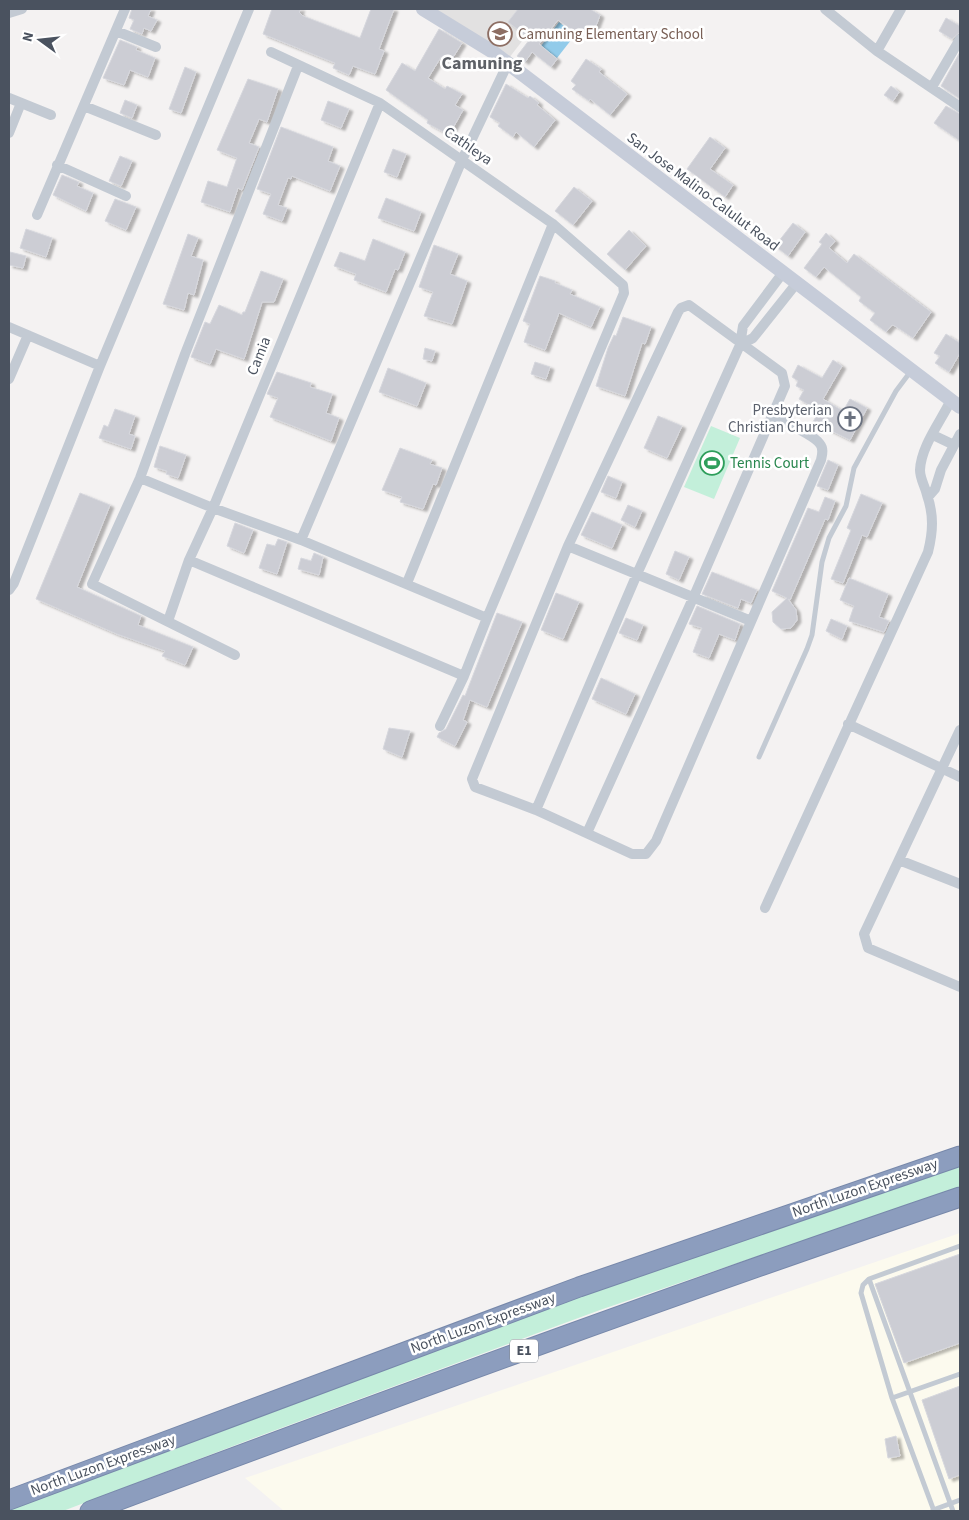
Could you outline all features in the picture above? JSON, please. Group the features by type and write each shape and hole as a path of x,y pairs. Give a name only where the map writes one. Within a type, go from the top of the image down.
{"highway":[{"name":"North Luzon Expressway","path":"9,1500 579,1287 960,1156"},
{"name":"E1","path":"90,1511 374,1405 772,1261 960,1197"}],"main road":[{"name":"San Jose Malino-Calulut Road","path":"430,10 508,63 782,274 956,404"}],"street":[{"path":"9,13 22,9"},
{"path":"37,215 125,9"},
{"path":"9,590 14,584 100,366 248,9"},
{"path":"825,9 877,51 960,107"},
{"path":"877,51 901,9"},
{"path":"116,31 156,47"},
{"path":"932,87 960,39"},
{"name":"Cathleya","path":"272,52 298,66 380,103 553,224 621,280 624,293 487,618"},
{"path":"301,540 462,160 508,63"},
{"path":"235,655 92,584 140,478 185,354 298,66"},
{"path":"9,98 52,115"},
{"path":"9,133 21,103"},
{"name":"Camia","path":"168,621 189,560 213,508 380,103"},
{"path":"84,106 156,135"},
{"path":"57,165 126,196"},
{"path":"407,583 553,224"},
{"path":"536,810 637,574 740,344 743,326 782,274"},
{"path":"740,344 753,338 796,284"},
{"path":"758,304 772,314"},
{"path":"587,833 694,596 772,416 786,386 782,373 689,305 681,308 568,546 472,780 474,787 536,810 632,854 646,854 650,850 752,621 823,451 820,444 812,438 772,416"},
{"path":"9,327 100,366"},
{"path":"9,379 28,335"},
{"path":"765,908 928,552 933,524 928,497 920,478 920,468 923,455 933,435 956,404"},
{"path":"928,497 935,489 941,470 960,434"},
{"path":"933,435 954,445"},
{"path":"140,478 213,508 301,540 487,618 464,676 440,726"},
{"path":"568,546 752,621"},
{"path":"189,560 464,676"},
{"path":"848,724 960,777"},
{"path":"960,730 864,934 865,944 875,952 960,987"},
{"path":"899,860 960,884"}],"lane":[{"path":"759,757 812,635 822,562 829,538 846,506 854,468 896,391 911,371"},
{"path":"960,1246 869,1279 863,1285 861,1293 892,1398 934,1511 960,1500"},
{"path":"869,1279 953,1511"},
{"path":"892,1398 960,1374"}],"shaded area":[{"name":"Camuning Elementary School","path":"434,9 547,9 509,58"},
{"path":"960,1233 960,1511 284,1511 245,1478"}],"green space":[{"name":"Tennis Court","path":"711,426 740,438 714,499 684,487"},
{"path":"960,1161 960,1187 600,1310 63,1511 9,1511 9,1508 592,1290"}],"water":[{"path":"559,22 575,35 557,58 541,46"}],"building":[{"path":"132,9 151,9 148,16 157,20 151,31 144,28 142,34 130,29 134,20 129,18"},
{"path":"272,9 301,9 299,12 303,16 360,38 371,9 394,9 379,49 384,51 375,74 353,66 349,75 333,68 335,63 263,34"},
{"path":"518,9 590,9 600,15 593,34 578,28 575,32 558,20 539,44 557,59 551,67 532,52 525,62 517,56 530,39 508,22"},
{"path":"946,18 960,26 960,32 952,39 939,31"},
{"path":"439,29 462,43 450,62 441,57 428,78 445,89 447,86 462,94 455,105 463,110 449,135 427,123 428,120 386,90 402,63 415,71"},
{"path":"120,40 137,47 136,50 155,58 148,77 130,70 124,85 103,78"},
{"path":"960,52 960,99 941,86"},
{"path":"586,59 601,69 599,72 627,94 610,115 590,99 589,101 572,89 576,85 571,81"},
{"path":"185,67 196,72 181,113 169,109"},
{"path":"248,79 278,89 267,122 259,119 249,143 259,147 242,190 238,188 230,212 201,202 208,181 227,187 237,158 217,150"},
{"path":"506,84 528,98 530,96 539,103 537,105 555,120 534,147 516,132 513,137 498,126 500,123 490,117"},
{"path":"891,86 899,92 893,101 884,95"},
{"path":"125,100 137,105 132,118 120,113"},
{"path":"328,101 349,109 341,128 321,120"},
{"path":"946,106 960,114 960,141 934,123"},
{"path":"281,127 333,147 328,161 340,166 330,191 292,176 291,179 288,178 278,205 287,208 282,221 263,214 271,194 257,189"},
{"path":"710,137 725,148 710,169 733,185 725,197 687,169"},
{"path":"393,149 406,154 397,177 384,172"},
{"path":"120,156 132,161 121,186 109,181"},
{"path":"62,175 79,182 77,186 93,193 86,211 53,195"},
{"path":"574,187 592,201 573,225 555,211"},
{"path":"386,198 421,212 414,231 378,218"},
{"path":"115,199 136,207 126,230 105,221"},
{"path":"793,223 805,232 788,256 775,246"},
{"path":"26,229 52,238 46,257 20,248"},
{"path":"629,230 646,246 625,270 607,254"},
{"path":"826,233 835,241 829,248 847,263 854,254 931,312 913,338 892,325 886,332 870,320 875,313 859,301 861,297 824,267 816,277 804,268 822,244 819,242"},
{"path":"188,234 198,238 191,256 203,260 194,295 188,293 184,310 163,304"},
{"path":"373,239 405,252 398,270 395,269 386,292 354,280 356,274 334,266 340,252 365,261"},
{"path":"434,245 458,254 450,274 467,281 452,324 424,316 433,292 419,287"},
{"path":"10,252 26,256 23,268 9,265"},
{"path":"261,271 283,279 274,302 262,302 244,359 216,349 210,364 191,357 205,322 210,324 219,305 242,315 245,312"},
{"path":"540,276 555,281 555,283 572,290 570,294 600,307 591,327 559,313 545,350 524,342 530,324 523,321"},
{"path":"623,317 651,327 645,344 642,343 625,396 596,386 608,348 614,335 616,336"},
{"path":"946,334 960,343 960,353 949,372 935,363 940,356 934,353"},
{"path":"425,348 435,351 432,361 423,359"},
{"path":"833,360 842,366 823,399 843,411 850,399 867,408 850,440 813,422 819,411 799,399 804,390 796,386 798,381 792,377 798,365 822,378"},
{"path":"535,362 550,367 546,379 531,374"},
{"path":"388,368 426,383 417,406 379,392"},
{"path":"277,372 311,383 310,387 332,394 326,413 339,418 331,441 270,417 278,398 267,394"},
{"path":"115,409 135,416 129,434 135,436 131,449 99,438 104,425 108,427"},
{"path":"658,416 682,426 667,458 644,448"},
{"path":"160,446 186,455 178,478 166,474 167,471 154,467"},
{"path":"400,448 432,460 430,464 442,468 436,485 433,484 423,509 400,502 402,497 382,490"},
{"path":"828,460 838,465 828,490 817,486"},
{"path":"608,476 622,482 616,498 601,492"},
{"path":"80,493 110,505 77,587 141,616 138,625 193,647 185,665 162,656 165,651 117,634 36,599"},
{"path":"861,494 882,503 867,537 862,535 843,583 831,579 851,530 847,528"},
{"path":"825,497 835,501 828,520 825,519 790,600 788,599 796,610 797,620 791,628 781,629 773,622 772,612 787,598 772,591 808,508 819,512"},
{"path":"628,505 642,511 635,527 621,520"},
{"path":"592,512 622,525 612,548 581,535"},
{"path":"235,523 253,530 244,553 227,546"},
{"path":"278,539 287,542 277,574 259,568 267,544 275,546"},
{"path":"675,551 689,557 679,580 666,574"},
{"path":"314,553 323,557 319,575 298,569 301,558 311,561"},
{"path":"712,572 757,590 751,603 741,599 738,608 702,594"},
{"path":"849,578 888,594 879,617 889,621 884,632 849,621 854,606 840,600"},
{"path":"556,593 579,602 563,639 541,630"},
{"path":"697,606 740,624 735,640 719,634 709,658 693,652 702,628 689,624"},
{"path":"497,613 522,622 487,707 470,700 463,720 467,722 455,746 437,737 439,733 446,729 463,695 465,696"},
{"path":"626,618 643,625 637,640 619,633"},
{"path":"831,619 847,626 842,639 826,631"},
{"path":"601,678 635,694 626,714 592,699"},
{"path":"389,728 410,731 402,757 383,749"},
{"path":"960,1254 960,1343 904,1363 875,1284"},
{"path":"960,1386 960,1475 949,1479 922,1400"},
{"path":"896,1436 900,1456 888,1458 885,1439"}],"place":[{"name":"Camuning Elementary School","path":"500,34"},
{"name":"Presbyterian Christian Church","path":"850,419"},
{"name":"Tennis Court","path":"712,463"}],"district":[{"name":"Camuning","path":"482,63"}]}
